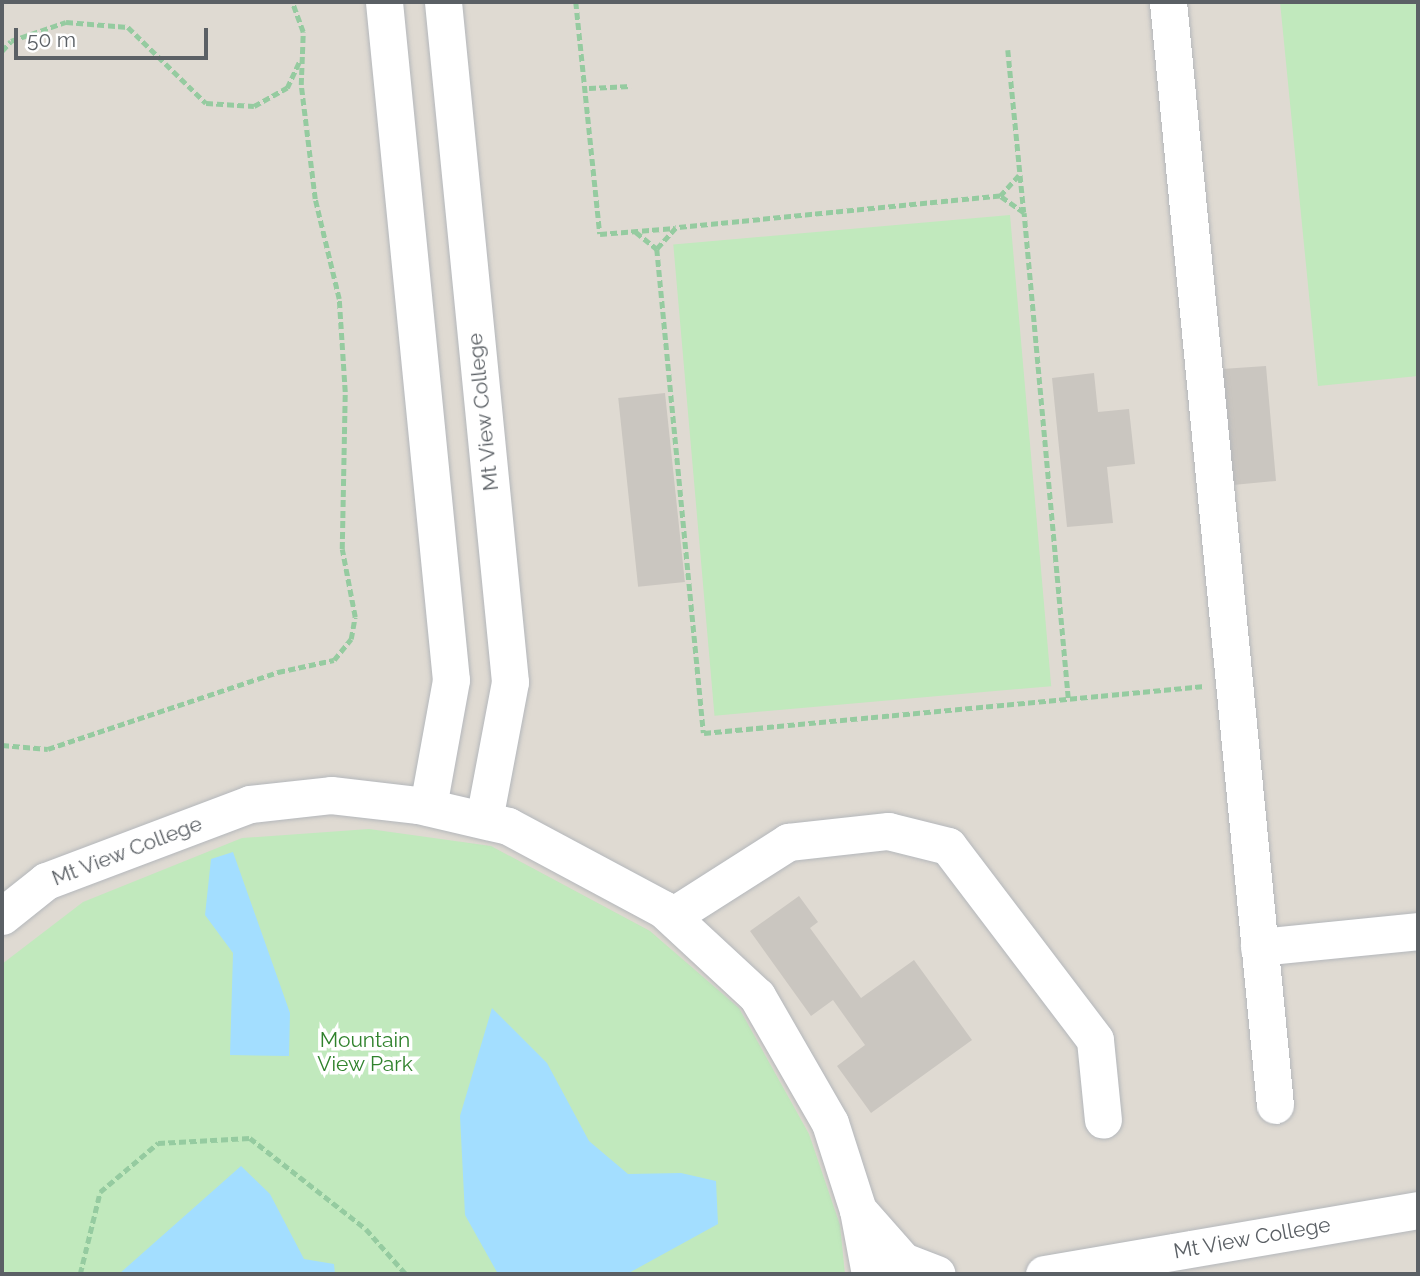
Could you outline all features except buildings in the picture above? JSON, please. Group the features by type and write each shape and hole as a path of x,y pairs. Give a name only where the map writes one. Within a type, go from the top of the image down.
{"street":[{"path":"384,2 451,680 428,807"},
{"name":"Mt View College","path":"443,2 510,681 484,820"},
{"path":"1168,2 1275,1105"},
{"name":"Mt View College","path":"2,916 46,881 250,804 331,795 428,807 508,826 672,916 757,996 830,1123 858,1210 870,1274"},
{"path":"672,916 788,842 888,831 948,846 1096,1040 1103,1121"},
{"path":"1259,947 1418,931"},
{"name":"Mt View College","path":"858,1210 903,1261 937,1274"},
{"name":"Mt View College","path":"1044,1274 1418,1210"}],"path":[{"path":"2,745 48,749 278,672 334,660 351,639 355,617 342,549 345,392 339,299 315,199 302,55 303,32 292,2"},
{"path":"576,2 589,88 600,234 1000,196 1024,213"},
{"path":"2,51 11,41 66,22 128,27 206,103 254,106 288,88 302,55"},
{"path":"1008,50 1068,698"},
{"path":"589,88 631,86"},
{"path":"1000,196 1020,174"},
{"path":"657,249 676,228"},
{"path":"635,231 657,249 704,733 1234,683"},
{"path":"80,1274 100,1192 158,1143 250,1138 366,1229 406,1274"}],"shaded area":[{"path":"2,2 1418,2 1418,1274 2,1274"}],"green space":[{"path":"1280,2 1418,2 1418,376 1318,386"},
{"path":"1010,215 1051,686 715,716 673,244"},
{"name":"Mountain View Park","path":"369,829 491,846 650,931 739,1008 809,1134 840,1225 845,1274 2,1274 2,964 83,902 242,838"}],"water":[{"path":"233,852 290,1013 289,1056 230,1055 233,953 205,915 211,859"},
{"path":"492,1008 547,1063 589,1141 628,1174 681,1173 716,1181 718,1224 627,1274 498,1274 465,1215 460,1116"},
{"path":"241,1166 270,1194 304,1259 334,1264 335,1274 119,1274"}]}
